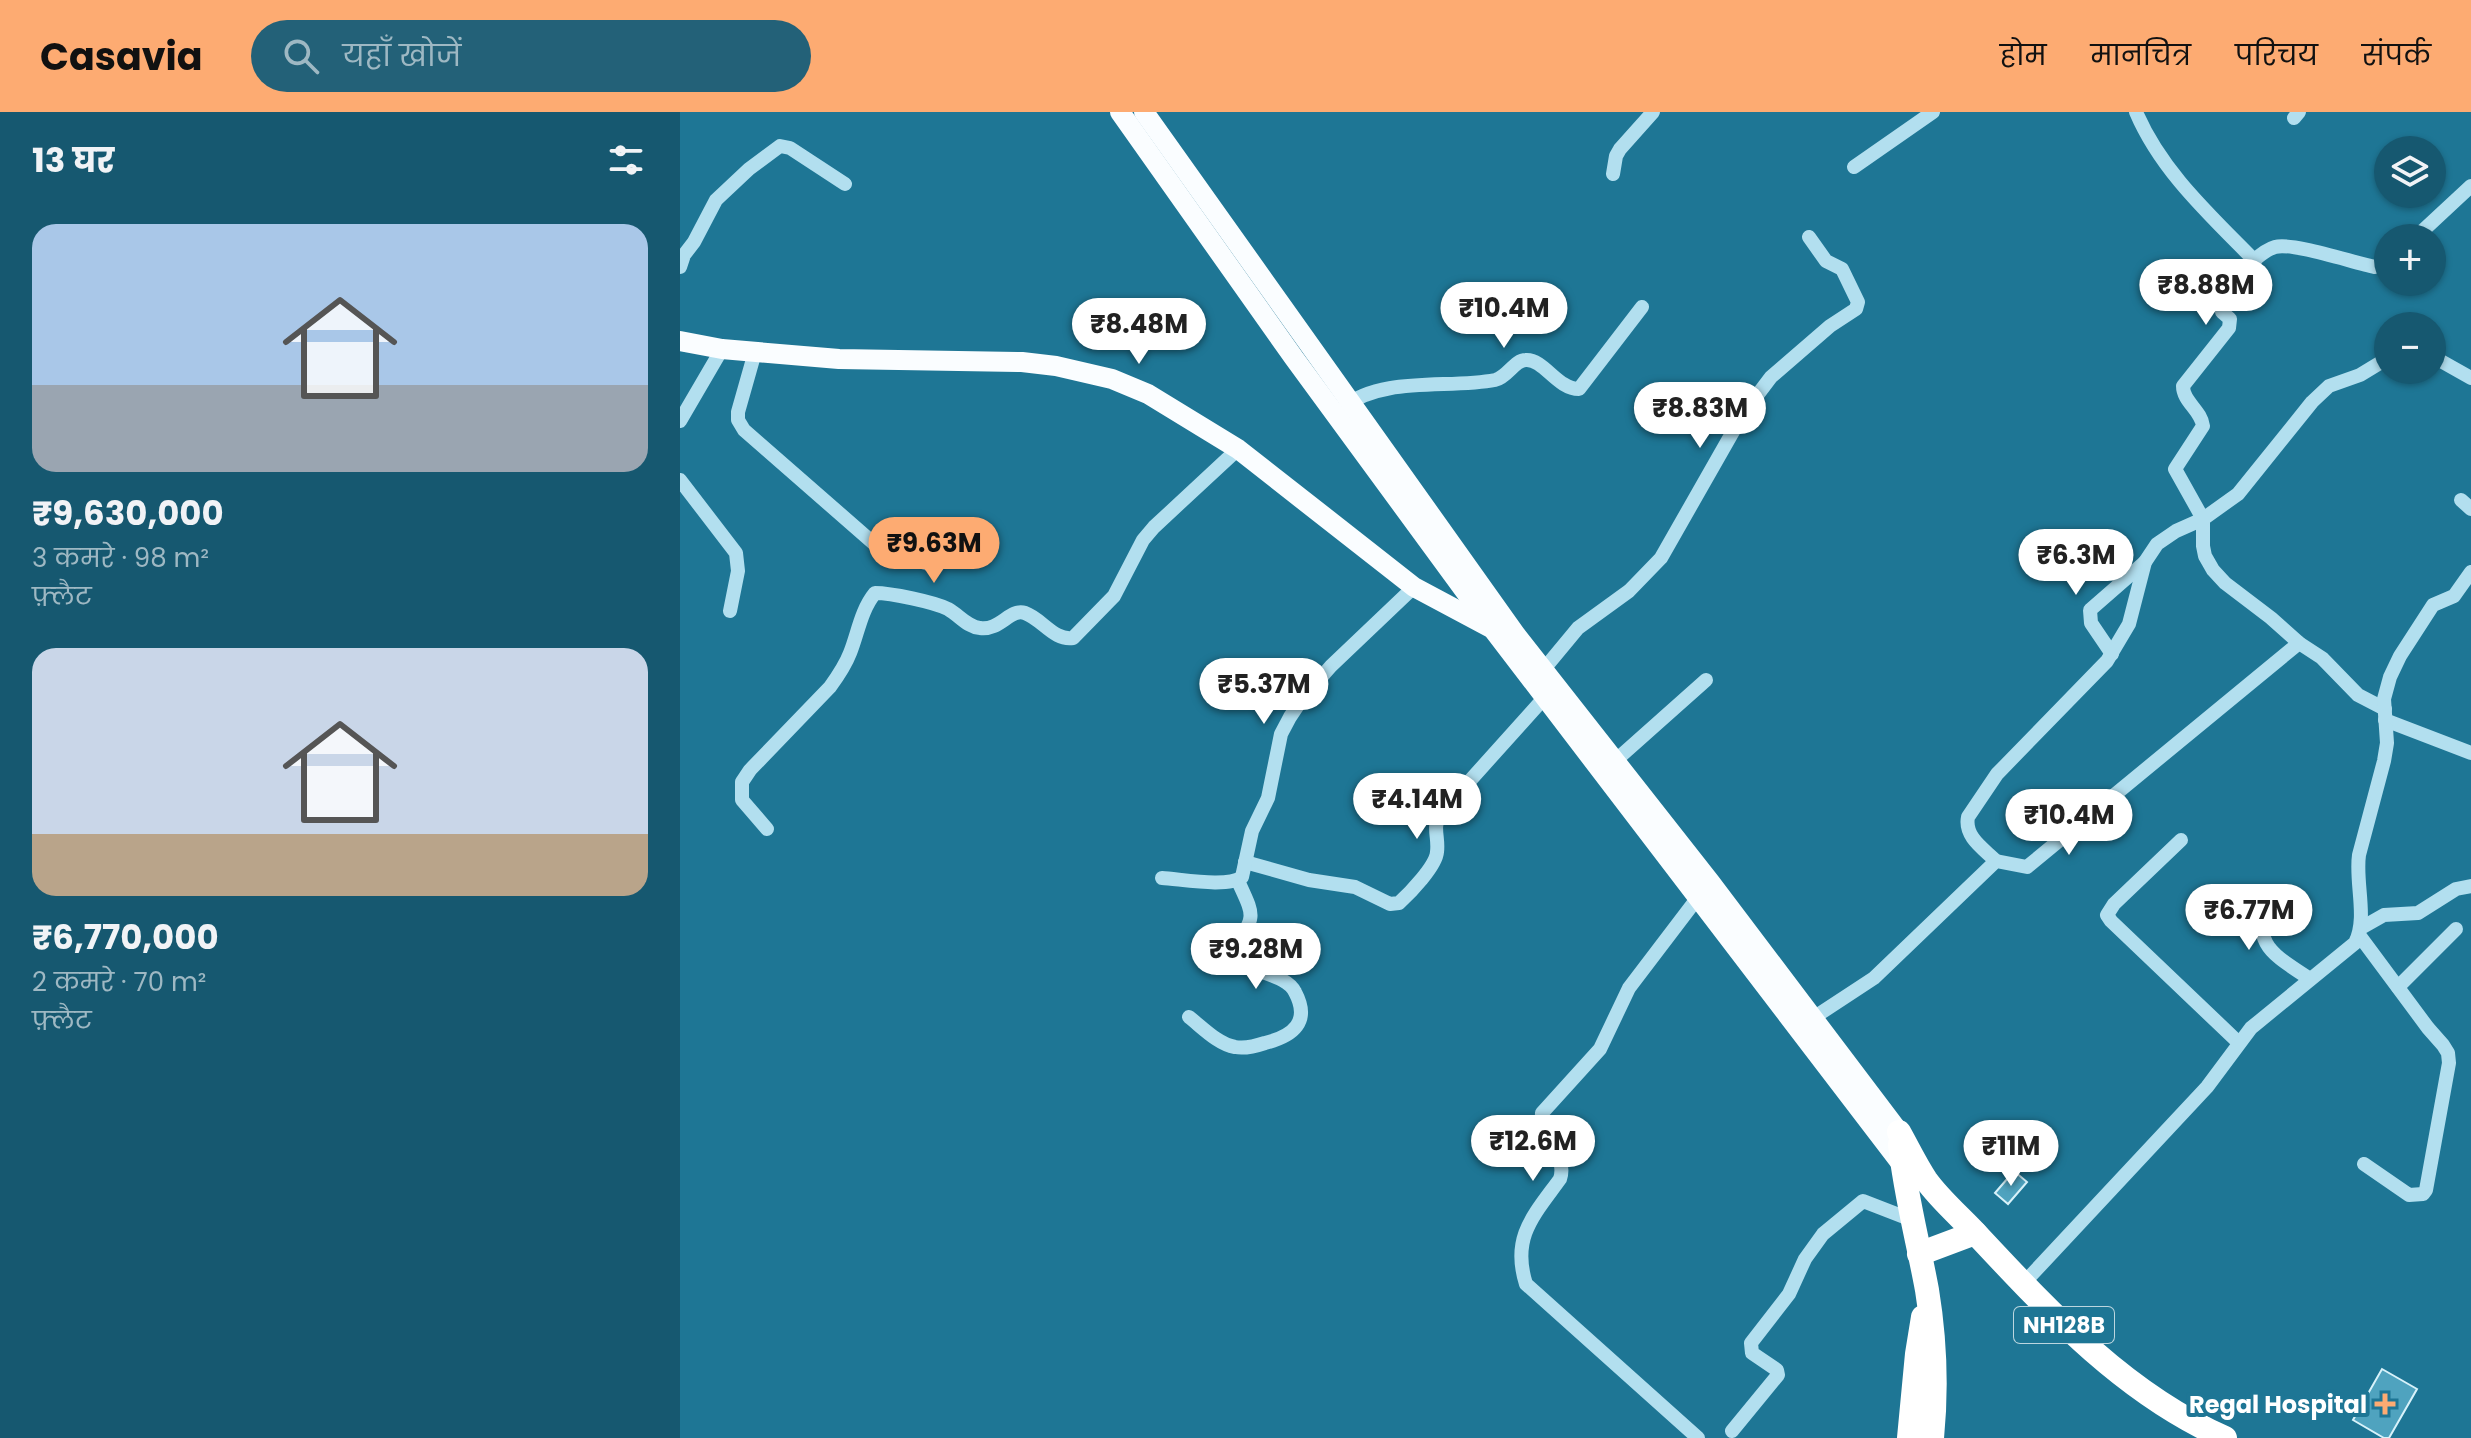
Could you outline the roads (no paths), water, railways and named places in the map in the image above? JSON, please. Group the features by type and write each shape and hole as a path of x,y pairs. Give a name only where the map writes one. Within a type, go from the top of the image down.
{"highway":[{"path":"1899,1132 1902,1167 1927,1291 1934,1344 1936,1393 1932,1438"},
{"path":"1899,1132 1927,1182"},
{"name":"NH128B","path":"1927,1182 2023,1284 2101,1359 2171,1409 2225,1438"},
{"path":"1919,1254 1975,1233"},
{"path":"1909,1438 1927,1291"}],"main road":[{"path":"1120,112 1516,635 1899,1132"},
{"path":"1144,112 1492,628 1699,896 1902,1167 1927,1182"},
{"path":"680,341 722,349 839,359 1022,362 1087,371 1148,394 1238,449 1414,587 1492,628 1516,635"}],"street":[{"path":"1613,174 1620,149 1653,112"},
{"path":"1854,167 1933,112"},
{"path":"2136,112 2149,141 2191,195 2255,261"},
{"path":"680,267 716,200 749,169 780,146 790,148 845,184"},
{"path":"2430,224 2471,186"},
{"path":"1544,669 1578,628 1629,591 1661,558 1743,414 1771,377 1830,326 1856,309 1858,302 1842,269 1826,261 1809,237"},
{"path":"2374,267 2283,246 2265,252 2255,261 2221,300 2222,312 2230,319 2229,328 2183,386 2184,396 2201,417 2203,426 2175,469 2203,519 2205,556 2225,583 2322,658 2358,695 2385,714 2471,753"},
{"path":"1343,408 1377,390 1499,379 1521,360 1536,364 1569,388 1579,389 1642,307"},
{"path":"680,421 722,349"},
{"path":"755,352 738,412 738,420 744,430 879,548 935,566"},
{"path":"2446,364 2471,378"},
{"path":"2299,643 2027,867 1996,861 1971,836 1968,817 1997,774 2112,654 2129,624 2145,562 2151,552 2164,539 2203,519 2238,494 2312,402 2329,386 2374,366"},
{"path":"767,829 742,800 742,782 840,673 849,657 867,603 875,593 944,607 970,625 980,628 992,628 1015,612 1024,613 1064,638 1073,638 1114,596 1143,540 1154,527 1238,449"},
{"path":"680,480 736,553 738,571 730,611"},
{"path":"2112,654 2091,623 2090,610 2145,562"},
{"path":"2364,1164 2409,1195 2423,1194 2428,1186 2448,1076 2448,1053 2360,932 2357,871 2387,743 2386,688 2400,656 2433,605 2454,596 2471,572"},
{"path":"1162,878 1226,882 1238,881 1242,877 1257,817 1268,798 1281,734 1290,717 1331,666 1414,587"},
{"path":"1615,761 1706,680"},
{"path":"1245,862 1309,880 1355,887 1390,904 1399,903 1435,860 1438,847 1434,830 1440,814 1545,697"},
{"path":"2181,840 2114,904 2107,915 2239,1043"},
{"path":"1813,1018 1874,978 1996,861"},
{"path":"1189,1017 1221,1042 1248,1048 1287,1037 1302,1015 1296,993 1285,979 1268,976 1233,956 1233,950 1252,918 1252,911 1238,881"},
{"path":"2023,1284 2207,1087 2251,1028 2349,949 2360,932 2384,915 2418,913 2456,889 2471,886"},
{"path":"2265,891 2260,918 2263,939 2278,958 2310,979"},
{"path":"1698,1438 1526,1284 1521,1270 1520,1249 1526,1224 1560,1179 1563,1170 1561,1161 1543,1133 1542,1113 1600,1049 1629,988 1699,896"},
{"path":"2398,987 2456,929"},
{"path":"1732,1431 1778,1375 1777,1370 1752,1353 1751,1343 1789,1294 1805,1259 1823,1234 1863,1201 1912,1220"}],"place":[{"name":"Regal Hospital","path":"2385,1404"}]}
